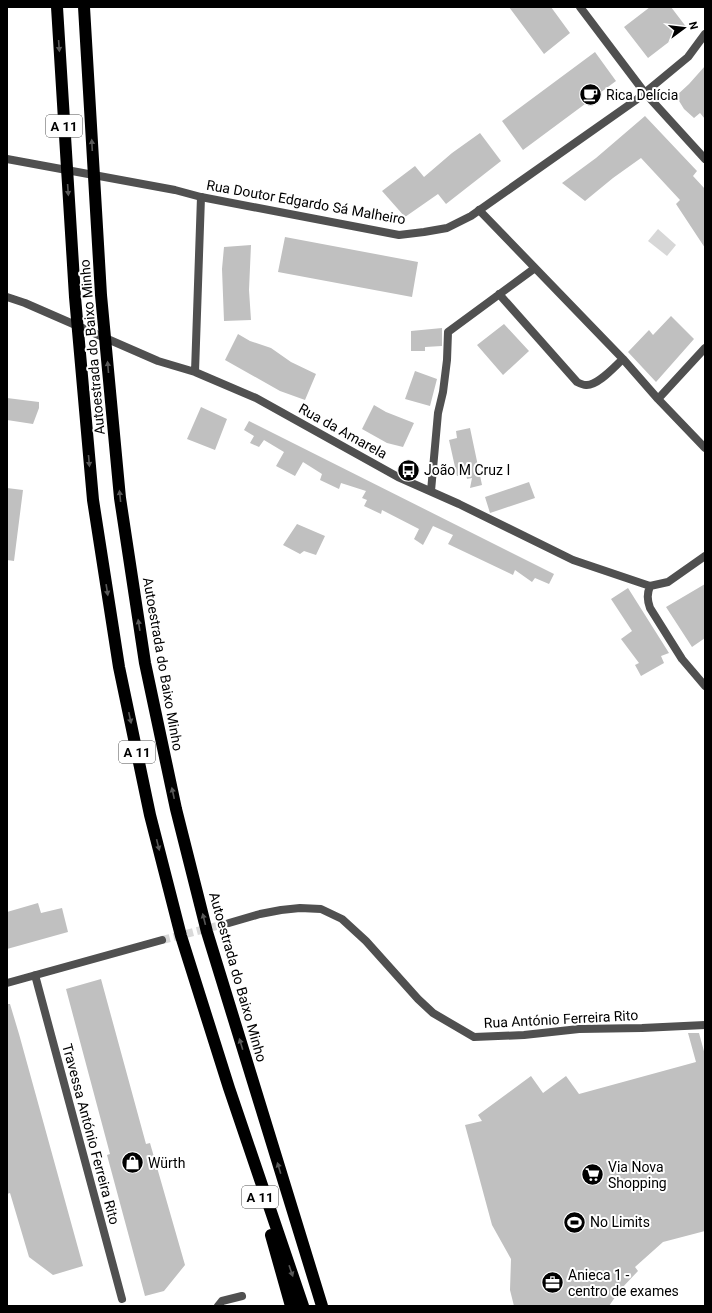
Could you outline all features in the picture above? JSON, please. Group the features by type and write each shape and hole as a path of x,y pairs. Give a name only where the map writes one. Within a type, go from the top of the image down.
{"highway":[{"name":"Autoestrada do Baixo Minho","path":"57,7 75,297 93,500 119,667 150,815 181,936 229,1088"},
{"name":"Autoestrada do Baixo Minho","path":"84,7 101,295 120,498 145,663 176,808 207,932 322,1306"},
{"name":"A 11","path":"229,1088 291,1306"},
{"path":"229,1088 303,1306"}],"street":[{"path":"580,7 645,93 705,159"},
{"name":"Rua Doutor Edgardo Sá Malheiro","path":"7,159 175,190 201,197 399,235 447,228 479,210 544,166 645,93 688,58 705,34"},
{"path":"195,372 201,197"},
{"path":"479,210 623,359 658,399 705,448"},
{"path":"431,491 438,413 443,392 447,360 448,332 535,268"},
{"path":"499,294 577,382 586,385 592,384 599,380 623,359"},
{"name":"Rua da Amarela","path":"7,297 25,303 158,361 195,372 256,398 398,477 459,504 573,560 650,586"},
{"path":"658,399 705,348"},
{"path":"705,556 668,582 650,586 647,594 650,608 682,659 705,686"},
{"name":"Rua António Ferreira Rito","path":"229,923 260,914 281,910 300,908 321,909 342,919 361,937 418,999 433,1012 474,1037 524,1035 579,1029 705,1025"},
{"path":"7,983 162,940"},
{"name":"Travessa António Ferreira Rito","path":"35,975 122,1299"},
{"path":"218,1306 222,1301 242,1296"}],"shaded area":[{"path":"658,229 676,245 667,256 648,241"}],"building":[{"path":"509,7 551,7 570,33 544,54"},
{"path":"650,7 671,7 687,28 648,58 624,27"},
{"path":"595,52 616,81 523,150 502,121"},
{"path":"705,66 705,119 700,113 694,118 684,109 676,96"},
{"path":"645,116 697,171 693,176 705,189 705,248 676,204 680,200 641,158 585,201 562,183 596,158"},
{"path":"480,133 501,161 446,204 438,194 405,217 382,191 415,166 424,177 452,153"},
{"path":"285,237 418,262 412,297 278,272"},
{"path":"251,245 249,290 251,320 224,321 222,269 224,247"},
{"path":"671,316 694,339 656,382 628,352 649,330 653,335"},
{"path":"504,324 529,351 503,375 477,345"},
{"path":"442,328 442,346 425,347 425,351 411,351 411,331"},
{"path":"238,334 250,341 271,348 291,362 316,374 305,400 280,391 225,360"},
{"path":"415,371 437,379 430,406 405,399"},
{"path":"7,398 39,402 39,408 33,424 7,420"},
{"path":"374,405 386,412 414,423 403,447 387,443 362,429"},
{"path":"201,407 227,419 215,450 187,439"},
{"path":"249,421 554,574 549,584 535,578 532,582 515,570 513,575 448,544 453,535 433,526 423,545 414,539 419,529 382,510 381,514 364,506 367,500 362,498 366,491 341,483 339,489 320,480 322,474 303,462 295,476 276,466 284,452 264,440 259,447 250,443 254,436 244,430"},
{"path":"470,428 482,485 470,488 472,478 467,479 466,473 457,476 449,440 457,438 456,431"},
{"path":"529,482 535,498 490,513 485,497"},
{"path":"7,488 23,490 14,561 7,560"},
{"path":"297,524 325,536 316,555 304,551 300,554 283,545"},
{"path":"705,584 705,638 692,647 666,607"},
{"path":"628,588 669,653 661,656 664,663 641,676 635,665 639,663 621,639 632,631 611,599"},
{"path":"38,903 41,913 62,908 68,932 7,949 7,912"},
{"path":"101,979 146,1144 150,1143 185,1265 164,1291 145,1296 107,1155 110,1154 66,989"},
{"path":"7,1004 10,1004 19,1034 83,1266 53,1275 29,1257 10,1193 7,1194"},
{"name":"Via Nova Shopping","path":"688,1033 699,1033 705,1055 705,1231 663,1242 635,1267 638,1271 620,1290 609,1306 514,1306 510,1290 511,1259 492,1225 465,1125 482,1121 478,1115 531,1076 543,1093 566,1076 579,1094 696,1062"}],"tunnel":[{"path":"162,940 229,923"}],"place":[{"name":"Rica Delícia","path":"590,95"},
{"name":"João M Cruz I","path":"409,470"},
{"name":"Würth","path":"132,1163"},
{"name":"Via Nova Shopping","path":"592,1175"},
{"name":"No Limits","path":"574,1222"},
{"name":"Anieca 1 - centro de exames","path":"552,1283"}]}
